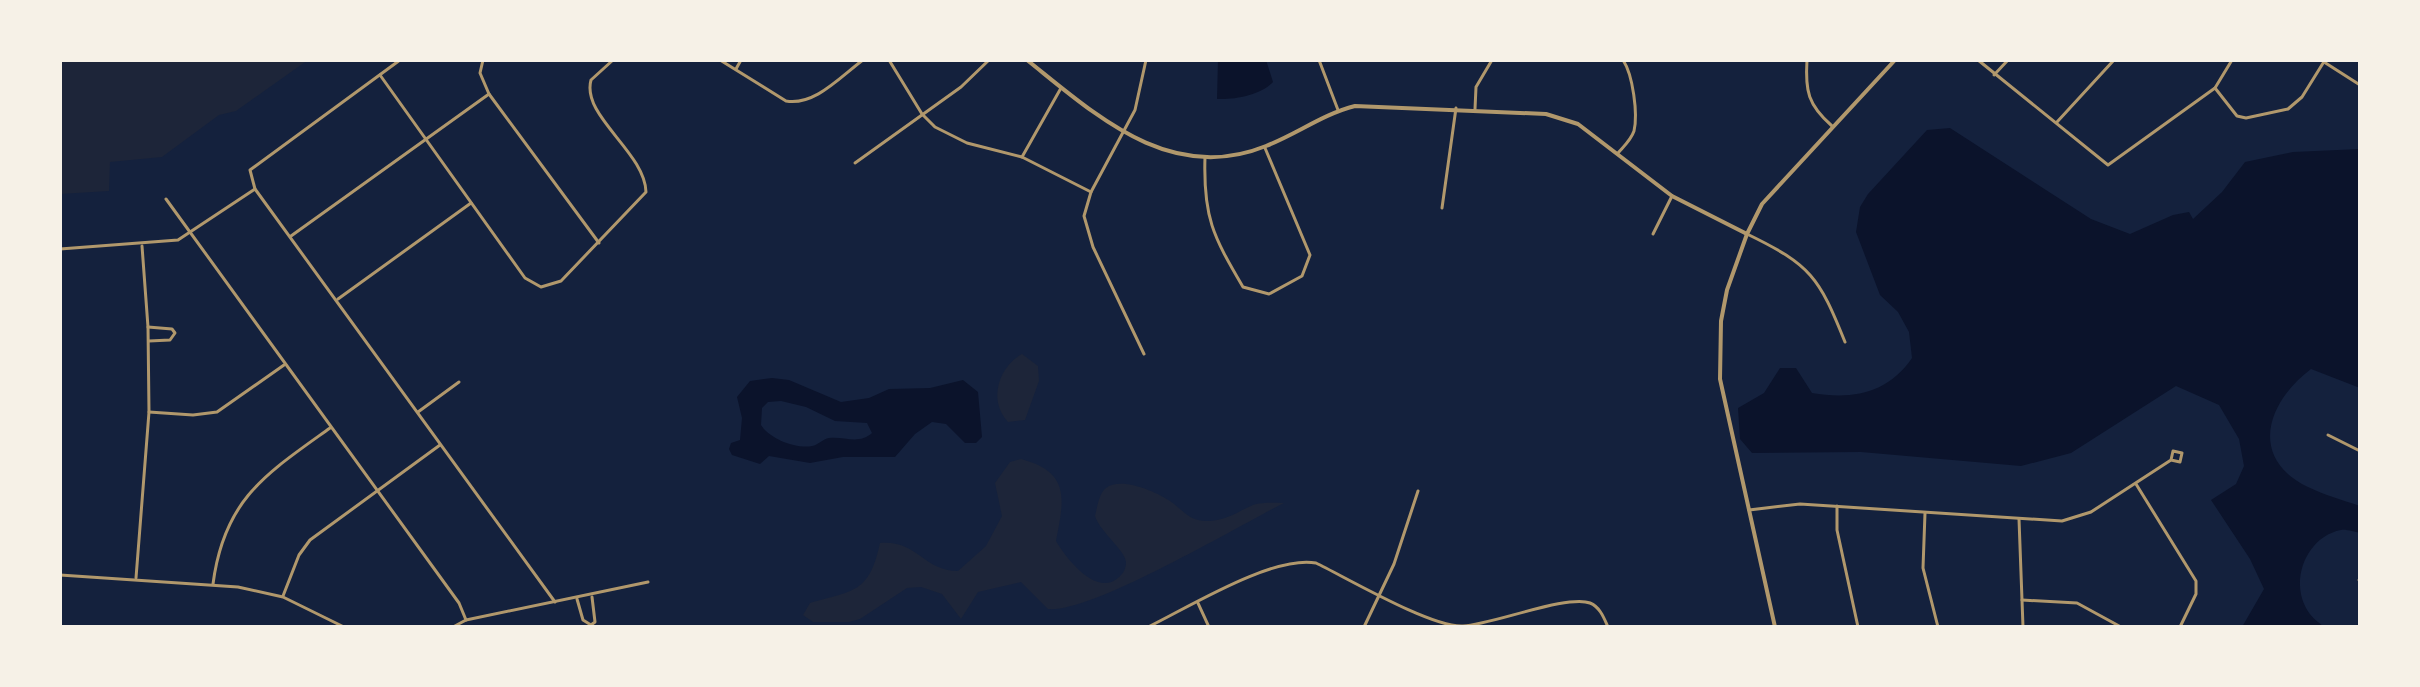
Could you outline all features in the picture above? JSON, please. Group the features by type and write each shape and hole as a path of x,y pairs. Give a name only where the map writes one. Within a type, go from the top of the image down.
{"street":[{"path":"400,60 250,170 255,189 555,602"},
{"path":"483,60 480,73 489,94 599,243"},
{"path":"380,75 525,278 541,287 561,281 646,192 641,169 591,101 591,80 613,60"},
{"path":"720,60 786,101 798,103 811,99 863,60"},
{"path":"736,69 741,60"},
{"path":"889,60 922,114 935,127 967,143 1022,157 1091,192"},
{"path":"855,163 961,87 989,60"},
{"path":"1027,60 1124,135 1161,150 1205,157 1264,147 1338,110 1368,105 1546,114 1578,124 1672,196 1803,265 1824,290 1845,342"},
{"path":"1144,354 1087,230 1084,216 1091,192 1135,110 1146,60"},
{"path":"1319,60 1338,110"},
{"path":"1475,109 1476,87 1492,60"},
{"path":"1618,153 1630,140 1635,124 1629,70 1623,60"},
{"path":"1807,60 1805,91 1815,112 1832,127"},
{"path":"1775,627 1720,379 1719,360 1727,290 1747,234 1762,204 1895,60"},
{"path":"1978,60 2108,165 2215,88 2232,60"},
{"path":"1994,75 2008,60"},
{"path":"2056,123 2114,60"},
{"path":"2215,88 2237,116 2246,118 2288,109 2302,97 2325,61 2360,85"},
{"path":"1022,157 1061,88"},
{"path":"291,236 489,94"},
{"path":"1442,208 1456,108"},
{"path":"1205,157 1204,201 1225,257 1243,287 1254,293 1269,294 1302,276 1310,255 1264,147"},
{"path":"60,249 171,242 191,234 255,189"},
{"path":"1653,234 1672,196"},
{"path":"166,199 459,603 466,620"},
{"path":"337,299 471,203"},
{"path":"136,578 149,412 149,341 142,246"},
{"path":"148,327 172,329 175,333 170,340 149,341"},
{"path":"149,412 193,415 217,412 284,365"},
{"path":"418,412 459,382"},
{"path":"213,584 217,555 240,501 260,479 330,428"},
{"path":"2328,435 2360,451"},
{"path":"283,597 304,546 440,445"},
{"path":"1749,510 1800,504 2019,519 2076,518 2171,460"},
{"path":"2136,484 2196,581 2196,594 2180,627"},
{"path":"1364,627 1380,594 1418,491"},
{"path":"1837,506 1837,530 1858,627"},
{"path":"1925,513 1923,568 1938,627"},
{"path":"2019,519 2023,627"},
{"path":"1148,627 1275,566 1301,560 1316,563 1451,626 1477,624 1576,602 1594,606 1603,614 1608,627"},
{"path":"60,575 213,584 283,597 344,627"},
{"path":"453,627 466,620 648,582"},
{"path":"577,599 583,620 591,625 595,622 592,595"},
{"path":"2022,600 2077,603 2121,627"},
{"path":"1198,603 1209,627"}],"shaded area":[{"path":"60,60 308,60 236,111 219,115 162,157 110,162 109,191 60,194"},
{"path":"1218,60 1266,60 1273,82 1247,96 1217,99"},
{"path":"1950,128 2091,219 2130,234 2173,215 2189,212 2193,219 2222,192 2245,162 2293,152 2360,149 2360,388 2311,369 2284,397 2270,430 2271,446 2277,461 2289,475 2314,490 2360,506 2360,533 2343,530 2326,535 2306,558 2301,572 2303,602 2312,616 2325,627 2242,627 2264,589 2250,559 2211,500 2236,484 2244,466 2239,439 2219,405 2176,386 2071,453 2021,466 1861,452 1752,453 1740,439 1738,408 1764,393 1780,368 1796,368 1812,393 1842,395 1881,386 1912,358 1909,332 1898,312 1880,295 1856,232 1860,207 1868,194 1927,130"},
{"path":"1022,354 1038,366 1039,381 1025,420 1008,422 998,404 998,385 1007,367"},
{"path":"772,378 789,380 841,402 869,398 889,389 930,388 963,380 978,392 982,437 976,443 965,443 946,424 932,422 915,434 895,457 843,457 810,463 769,456 760,464 732,455 729,449 731,443 740,440 742,418 737,397 750,381","holes":["781,401 806,407 835,421 867,423 872,433 862,439 829,438 806,447 777,439 761,425 762,408 768,402"]},
{"path":"1021,459 1049,472 1056,480 1062,500 1056,541 1082,573 1100,583 1109,583 1118,578 1126,565 1125,557 1095,516 1106,488 1129,484 1157,493 1201,521 1231,516 1257,504 1284,503 1129,584 1069,607 1048,609 1021,582 978,592 961,619 942,594 921,587 907,588 860,619 849,622 813,622 803,615 810,603 849,591 865,581 880,543 903,546 936,566 958,571 986,546 1002,516 995,483 1010,462"}]}
